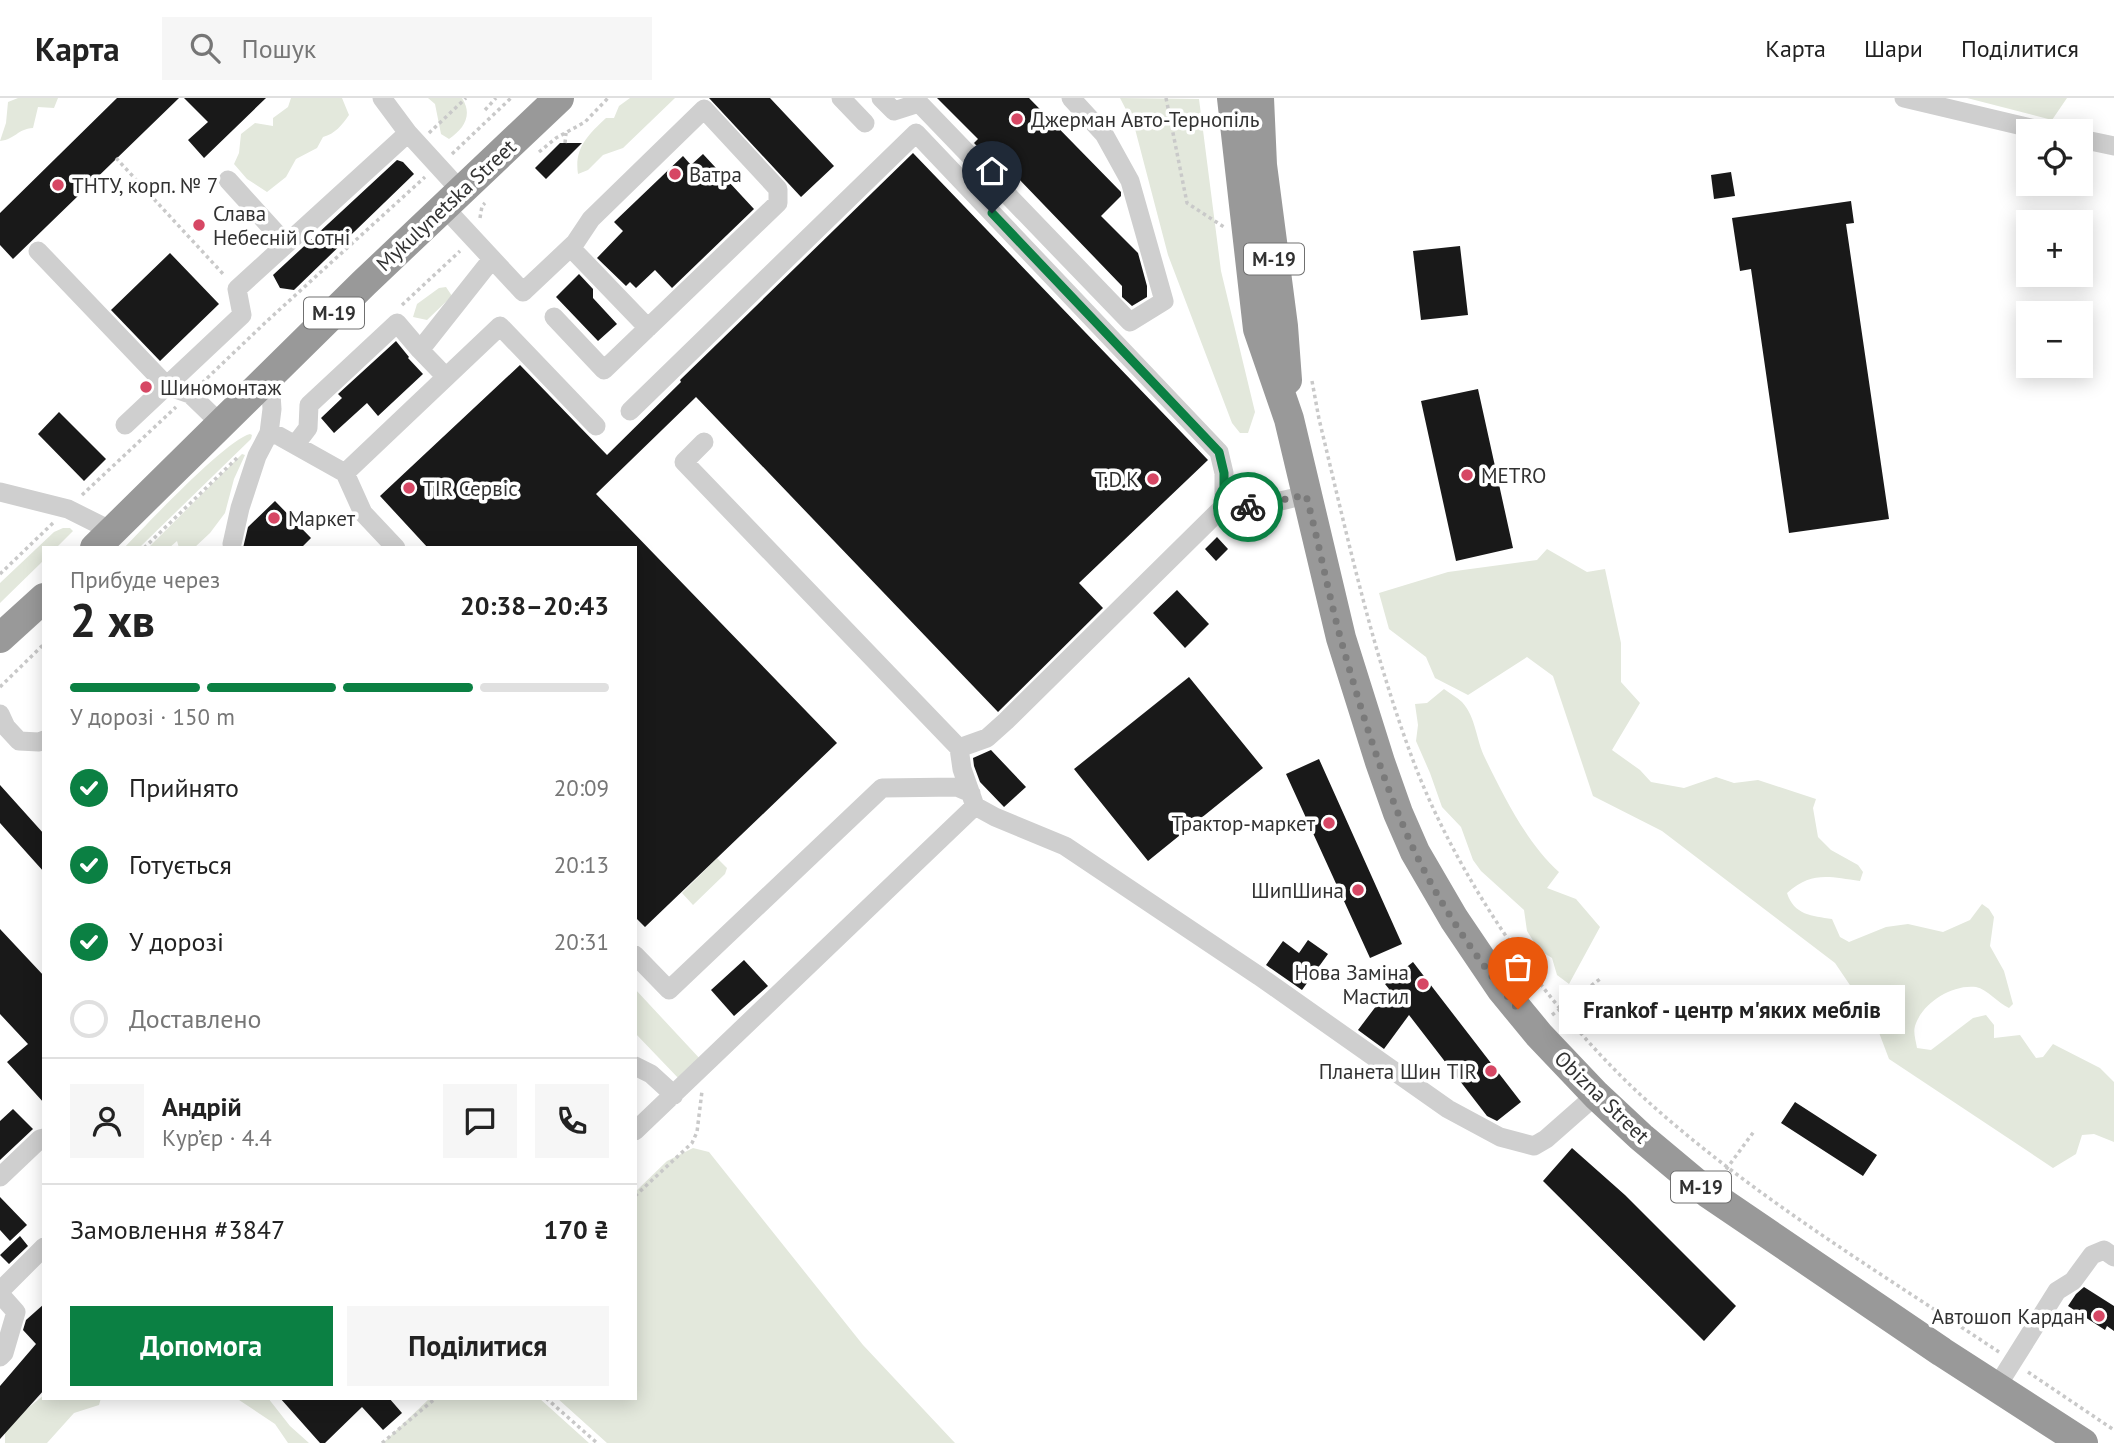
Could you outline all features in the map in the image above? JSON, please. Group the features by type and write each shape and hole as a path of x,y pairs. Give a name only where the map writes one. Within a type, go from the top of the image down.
{"highway":[{"name":"Mykulynetska Street","path":"103,539 364,283 559,98"},
{"name":"М-19","path":"1220,98 1235,134 1258,329 1289,419"},
{"path":"1232,98 1235,134"},
{"name":"М-19","path":"1259,98 1262,165 1283,326 1289,419"},
{"name":"Obizna Street","path":"1289,419 1341,638 1398,813 1415,852 1454,919 1502,990 1595,1095 1708,1193 2082,1443"},
{"path":"0,638 42,600"}],"street":[{"path":"382,98 413,139 438,166 473,239 523,292 570,248 591,219 704,109 778,189 778,203 604,370 554,317"},
{"path":"841,98 865,123"},
{"path":"881,98 894,111 919,103 1130,322 1164,301 1130,181 1104,134 1072,98"},
{"path":"1904,98 2016,124"},
{"path":"630,411 916,133 1219,452 1224,473 1224,506 1006,721 987,738 958,748"},
{"path":"125,425 242,315 237,289 286,244 413,139"},
{"path":"2093,142 2114,146"},
{"path":"228,180 286,244"},
{"path":"570,248 648,328"},
{"path":"38,251 167,386 190,394 221,424"},
{"path":"420,350 492,259"},
{"path":"295,445 307,428 309,405 397,323 446,377"},
{"path":"345,472 500,326 596,426"},
{"path":"232,544 240,508 257,456 269,433 272,409 270,377"},
{"path":"269,433 345,472 362,513 394,546"},
{"path":"704,442 684,462 958,748 973,799"},
{"path":"0,492 68,509 103,539"},
{"path":"1224,506 1257,506 1306,495"},
{"path":"0,714 6,727 19,741 42,741"},
{"path":"637,957 669,990 882,788 957,787 995,817 1065,846 1259,976 1448,1109 1500,1137 1534,1146 1546,1139 1595,1095"},
{"path":"637,1129 704,1067 973,799"},
{"path":"637,1067 651,1074 674,1095"},
{"path":"0,1177 42,1138"},
{"path":"0,1357 4,1353 16,1312 0,1293 42,1249"},
{"path":"1996,1388 2057,1291 2073,1281 2092,1255 2105,1251 2114,1257"}],"path":[{"path":"413,139 466,98"},
{"path":"485,110 496,98"},
{"path":"78,499 267,321 511,98"},
{"path":"538,152 556,138 585,122 608,98"},
{"path":"1166,98 1187,203 1231,231"},
{"path":"565,143 566,133"},
{"path":"116,158 267,321"},
{"path":"396,311 483,228 479,220 482,206 492,197"},
{"path":"1310,372 1322,433 1373,636 1390,695 1415,765 1440,822 1469,875 1494,916 1560,1009 1625,1080 1727,1168 2114,1430"},
{"path":"146,546 243,452"},
{"path":"0,574 55,522"},
{"path":"0,687 42,646"},
{"path":"1534,1029 1600,979"},
{"path":"637,1194 692,1143 697,1132 704,1067"},
{"path":"1708,1193 1755,1130"},
{"path":"382,1443 434,1400"},
{"path":"548,1400 597,1443"}],"shaded area":[{"path":"18,98 58,98 54,108 38,107 33,128 0,141 6,123 8,102"},
{"path":"291,98 342,98 349,115 341,126 323,137 317,148 296,159 286,177 267,192 247,179 234,164 239,153 241,134 255,123 273,126 273,118 288,107"},
{"path":"428,98 462,98 467,116 463,126 449,139 441,134 435,104"},
{"path":"630,98 675,98 623,148 603,155 588,170 578,174 578,157 584,143 606,118 614,118 619,106"},
{"path":"1120,98 1199,99 1221,271 1255,412 1248,433 1240,433 1232,423 1168,255 1134,125"},
{"path":"1967,98 2067,98 2053,119"},
{"path":"446,287 452,296 427,320 413,317 417,304 439,288"},
{"path":"252,435 251,439 141,546 126,546 206,466 239,439"},
{"path":"242,454 245,455 234,479 225,513 210,533 196,546 178,546 177,541 171,546 150,546"},
{"path":"63,528 73,531 58,546 42,546 42,562 0,603 0,583 54,532"},
{"path":"1547,549 1587,572 1605,569 1621,643 1621,682 1640,703 1612,750 1640,770 1651,782 1684,788 1716,777 1734,783 1758,780 1816,799 1813,808 1818,837 1831,850 1858,865 1863,872 1860,881 1813,878 1787,893 1799,910 1832,919 1840,937 1849,942 1886,927 1908,924 1943,932 1970,920 1982,904 1989,909 1994,917 1990,946 2004,971 2013,1004 2009,1008 1976,987 1948,992 1931,1003 1919,1018 1914,1029 1917,1048 1931,1050 1973,1018 1986,1015 1994,1025 1994,1038 2020,1035 2036,1058 2043,1057 2053,1044 2100,1068 2114,1082 2114,1142 2094,1134 2082,1135 2076,1154 2053,1168 1889,1059 1875,1022 1835,963 1662,831 1593,796 1553,676 1527,657 1468,695 1435,678 1426,657 1389,629 1379,593 1448,572 1537,560"},
{"path":"1444,689 1467,708 1485,758 1508,804 1537,847 1559,872 1547,888 1576,899 1600,927 1569,984 1557,975 1552,958 1539,950 1527,931 1524,910 1481,871 1473,860 1461,827 1442,807 1416,741 1418,725 1415,704 1427,703"},
{"path":"717,858 727,868 725,874 693,905 682,893"},
{"path":"637,991 702,1061 681,1081 637,1035"},
{"path":"693,1148 709,1152 863,1345 955,1443 607,1443 559,1400 637,1400 637,1190 667,1161"},
{"path":"42,1397 42,1400 100,1400 99,1405 74,1413 47,1443 5,1443 5,1426 17,1413"},
{"path":"239,1400 270,1400 290,1426 309,1443 288,1443 275,1424"},
{"path":"428,1400 541,1400 589,1443 383,1443"}],"building":[{"name":"ТНТУ, корп. № 7","path":"117,98 179,98 13,259 0,245 0,213"},
{"path":"184,98 266,98 204,158 188,140 208,122"},
{"path":"709,98 770,98 834,166 801,197"},
{"path":"937,98 1029,98 1121,192 1121,196 1101,216 1138,253 1147,286 1147,297 1132,306 1122,297 1122,286 991,150 986,155 974,143 978,139"},
{"path":"560,143 582,143 546,179 535,168"},
{"path":"913,153 1208,460 1079,583 1103,608 998,712 696,397 596,494 837,743 645,927 637,919 637,546 426,546 380,496 520,365 607,455 681,382 680,380"},
{"path":"703,154 754,209 672,288 655,270 636,288 630,282 626,286 597,258 623,231 614,222 683,156 691,165"},
{"path":"397,160 403,162 414,174 294,290 280,288 273,275"},
{"path":"1731,172 1735,196 1714,199 1711,175"},
{"path":"1851,201 1854,223 1846,224 1889,519 1789,533 1751,269 1740,271 1732,218"},
{"path":"1460,246 1468,315 1421,320 1413,251"},
{"path":"170,253 219,304 160,361 111,310"},
{"path":"579,274 593,289 593,298 617,324 598,341 556,297"},
{"path":"396,341 423,374 378,416 367,403 334,433 321,418 342,398 338,394"},
{"name":"METRO","path":"1478,389 1513,548 1456,561 1421,401"},
{"path":"59,412 106,459 84,481 38,434"},
{"name":"Маркет","path":"275,501 311,538 303,546 243,546 248,527"},
{"path":"1217,537 1228,549 1216,561 1205,549"},
{"path":"1177,590 1209,624 1185,648 1153,613"},
{"path":"1189,677 1263,768 1148,861 1074,769"},
{"path":"991,750 1026,787 1004,807 980,782 974,766 973,758"},
{"path":"1319,759 1402,944 1370,958 1286,774"},
{"path":"0,785 42,832 42,870 0,823"},
{"path":"0,929 42,974 42,1101 7,1062 28,1044 0,1014"},
{"path":"1308,940 1328,954 1302,990 1266,965 1283,941 1299,953"},
{"path":"744,960 768,986 734,1016 711,990"},
{"path":"1413,962 1521,1102 1497,1121 1487,1116 1409,1015 1384,1049 1358,1030 1389,989 1385,984"},
{"path":"1795,1102 1877,1155 1863,1176 1781,1123"},
{"path":"13,1109 33,1129 0,1160 0,1121"},
{"path":"1572,1148 1625,1195 1736,1306 1704,1341 1543,1181"},
{"path":"0,1197 27,1225 10,1241 0,1230"},
{"path":"20,1236 28,1246 9,1264 0,1255"},
{"name":"Автошоп Кардан","path":"2084,1287 2114,1306 2114,1331 2107,1326 2105,1330 2068,1306"},
{"path":"42,1306 42,1392 0,1439 0,1386 36,1344 23,1330 26,1320"},
{"path":"282,1400 391,1400 402,1413 383,1430 362,1407 325,1443 320,1443"}],"way so far":[{"path":"1248,507 1306,495 1341,638 1398,813 1435,889 1473,949 1518,1009"}],"place":[{"name":"Джерман Авто-Тернопіль","path":"1017,119"},
{"name":"Ватра","path":"675,174"},
{"name":"ТНТУ, корп. № 7","path":"58,185"},
{"name":"Слава Небесній Сотні","path":"199,225"},
{"name":"Шиномонтаж","path":"146,387"},
{"name":"METRO","path":"1467,475"},
{"name":"T.D.K","path":"1153,479"},
{"name":"TIR Сервіс","path":"409,488"},
{"name":"Маркет","path":"274,518"},
{"name":"Трактор-маркет","path":"1329,823"},
{"name":"ШипШина","path":"1358,890"},
{"name":"Нова Заміна Мастил","path":"1423,984"},
{"name":"Frankof - центр м'яких меблів","path":"1518,1009"},
{"name":"Планета Шин TIR","path":"1491,1071"},
{"name":"Автошоп Кардан","path":"2099,1316"}],"route":[{"path":"992,213 1219,452 1224,473 1224,506 1248,507"}]}
